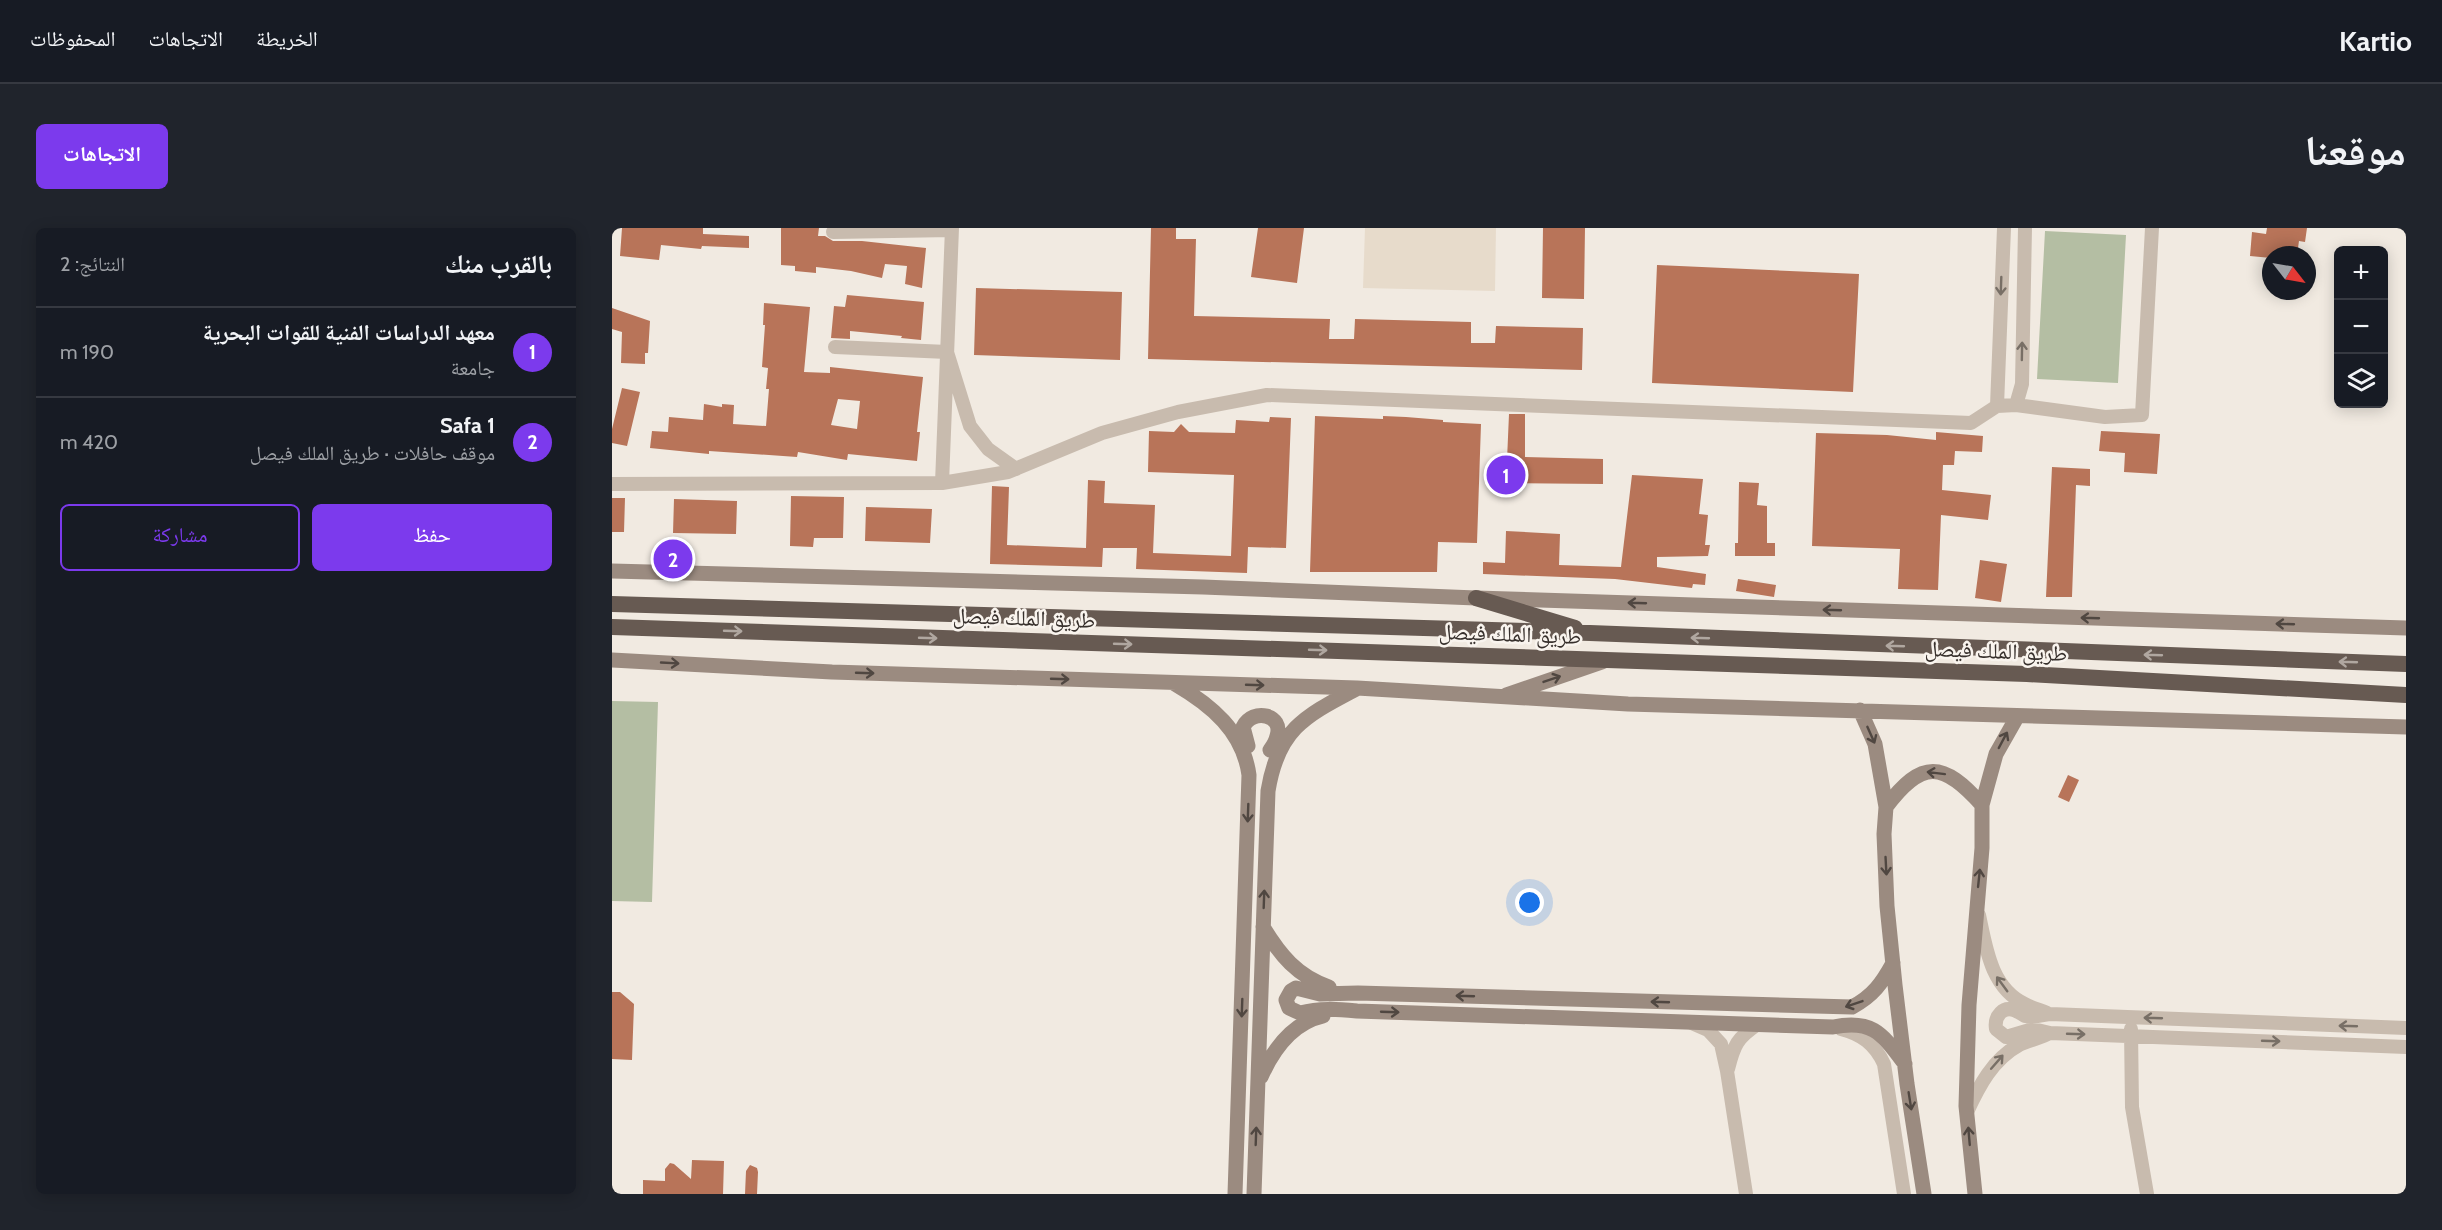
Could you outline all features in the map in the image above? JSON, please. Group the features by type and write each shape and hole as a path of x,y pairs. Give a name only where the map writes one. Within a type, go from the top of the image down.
{"highway":[{"path":"1476,598 1590,633"},
{"name":"طريق الملك فيصل","path":"612,604 1590,633 2406,664"},
{"name":"طريق الملك فيصل","path":"612,627 2027,674 2406,695"}],"main road":[{"path":"615,571 1191,587 2406,628"},
{"path":"1497,698 1608,660"},
{"path":"613,661 832,672 1357,688 1628,704 2406,727"},
{"path":"1173,682 1198,697 1218,713 1231,729 1246,761 1249,790"},
{"path":"1268,791 1276,758 1293,730 1314,711 1357,688"},
{"path":"1860,710 1875,744 1886,807 1885,846 1893,963 1924,1194"},
{"path":"1236,1194 1251,756 1243,727 1250,718 1260,715 1271,718 1278,728 1278,735 1266,762 1268,791 1254,1194"},
{"path":"1975,1194 1967,1112 1969,1005 1982,848 1982,805 1996,754 2017,717"},
{"path":"1886,807 1899,790 1914,777 1928,771 1952,776 1982,805"},
{"path":"1263,927 1277,950 1304,976 1330,987 1358,993"},
{"path":"1893,963 1871,994 1852,1007 1358,993 1320,994 1296,988 1291,991 1286,1000 1288,1008 1295,1013 1317,1008 1833,1027 1851,1023 1865,1026 1886,1040 1905,1064"},
{"path":"1258,1082 1274,1052 1298,1027 1312,1019 1357,1011"}],"street":[{"path":"1997,406 2004,228"},
{"path":"2016,405 2022,384 2025,228"},
{"path":"612,484 942,483 1016,469 1102,434 1178,411 1267,395 1971,423 1997,406 2016,405 2105,417 2142,415 2152,228"},
{"path":"833,232 952,229 942,483"},
{"path":"835,347 947,352"},
{"path":"947,352 970,426 988,449 1016,469"},
{"path":"1976,904 1989,960 2000,981 2024,1004 2050,1014"},
{"path":"2406,1028 2050,1014 2025,1016 2009,1009 1997,1016 1995,1023 1996,1029 2006,1037 2033,1029 2050,1033 2406,1047"},
{"path":"2050,1014 2050,1033"},
{"path":"2131,1017 2132,1107 2147,1194"},
{"path":"1690,1022 1708,1030 1721,1044 1746,1194"},
{"path":"1727,1071 1734,1046 1740,1037 1758,1024"},
{"path":"1833,1027 1857,1033 1870,1043 1881,1058 1904,1194"},
{"path":"1967,1112 1976,1092 1996,1062 2022,1043 2050,1033"}],"green space":[{"path":"2045,231 2126,235 2118,383 2037,379"},
{"path":"612,701 658,702 652,902 612,901"}],"shaded area":[{"path":"1365,228 1496,228 1495,291 1363,288"}],"building":[{"path":"622,228 703,228 703,234 749,236 749,248 702,246 701,249 661,245 659,260 620,256"},
{"path":"781,228 819,228 818,236 825,236 833,241 862,241 926,248 922,288 905,284 907,266 885,264 882,278 851,271 816,267 816,273 795,271 795,266 781,265"},
{"path":"1151,228 1176,228 1176,239 1196,239 1194,316 1330,319 1329,339 1354,339 1355,319 1471,322 1471,343 1495,343 1496,326 1583,328 1582,370 1148,359"},
{"path":"1258,228 1304,228 1297,283 1251,277"},
{"path":"1543,228 1585,228 1584,299 1542,298"},
{"path":"2267,228 2307,228 2305,242 2299,241 2298,246 2262,246 2262,257 2250,256 2252,232 2266,234"},
{"path":"1657,265 1859,274 1853,392 1652,383"},
{"path":"976,288 1122,292 1120,360 974,355"},
{"path":"847,295 924,302 921,340 850,331 850,339 831,338 834,306 845,307"},
{"path":"764,303 810,307 804,372 830,373 830,367 923,377 917,432 920,432 917,461 848,454 847,460 798,452 797,457 709,451 709,454 650,448 652,431 668,432 669,417 703,420 704,404 722,407 722,404 734,405 733,424 766,426 769,389 766,389 768,368 762,367 765,325 763,325","holes":["838,399 860,401 857,429 831,425"]},
{"path":"612,308 650,321 645,364 621,363 622,332 612,329"},
{"path":"622,388 640,392 627,446 612,443 612,429"},
{"path":"1509,414 1525,414 1525,457 1603,459 1603,484 1506,483"},
{"path":"1315,416 1383,419 1383,416 1406,417 1481,424 1477,543 1438,542 1437,572 1310,572"},
{"path":"1270,417 1291,418 1286,548 1248,547 1247,573 1136,569 1137,548 1103,548 1102,567 990,564 992,486 1009,487 1007,545 1086,548 1088,480 1105,481 1104,503 1155,505 1153,553 1231,556 1234,475 1148,472 1149,431 1174,432 1181,424 1189,432 1235,433 1236,420 1269,422"},
{"path":"2101,431 2160,434 2157,474 2124,472 2125,453 2099,451"},
{"path":"1936,432 1983,436 1982,452 1955,451 1954,465 1943,465 1942,490 1991,495 1988,520 1941,515 1938,590 1898,589 1900,549 1812,546 1816,433 1887,435 1936,440"},
{"path":"2052,467 2090,469 2090,486 2076,485 2072,597 2046,597"},
{"path":"1632,475 1703,479 1699,514 1708,515 1705,545 1710,545 1708,556 1657,557 1657,567 1706,574 1705,585 1693,584 1692,588 1615,579 1483,574 1483,562 1505,563 1506,531 1560,534 1559,565 1621,567"},
{"path":"1739,482 1759,483 1757,505 1767,506 1767,543 1775,543 1775,556 1735,556 1735,543 1738,543"},
{"path":"791,496 844,497 843,538 814,538 813,547 790,546"},
{"path":"612,498 625,498 624,532 612,532"},
{"path":"674,499 737,501 736,534 673,533"},
{"path":"866,507 932,509 930,543 865,541"},
{"path":"1980,560 2007,564 2001,602 1975,598"},
{"path":"1738,579 1776,585 1774,597 1736,591"},
{"path":"2068,775 2079,780 2069,802 2058,797"},
{"path":"612,992 620,992 634,1004 632,1060 612,1059"},
{"path":"692,1160 724,1161 723,1194 643,1194 643,1180 665,1181 665,1169 670,1163 691,1179"},
{"path":"750,1165 757,1168 758,1172 757,1194 745,1194 746,1171"}],"place":[{"name":"معهد الدراسات الفنية للقوات البحرية","path":"1506,475"},
{"name":"Safa 1","path":"673,559"}]}
